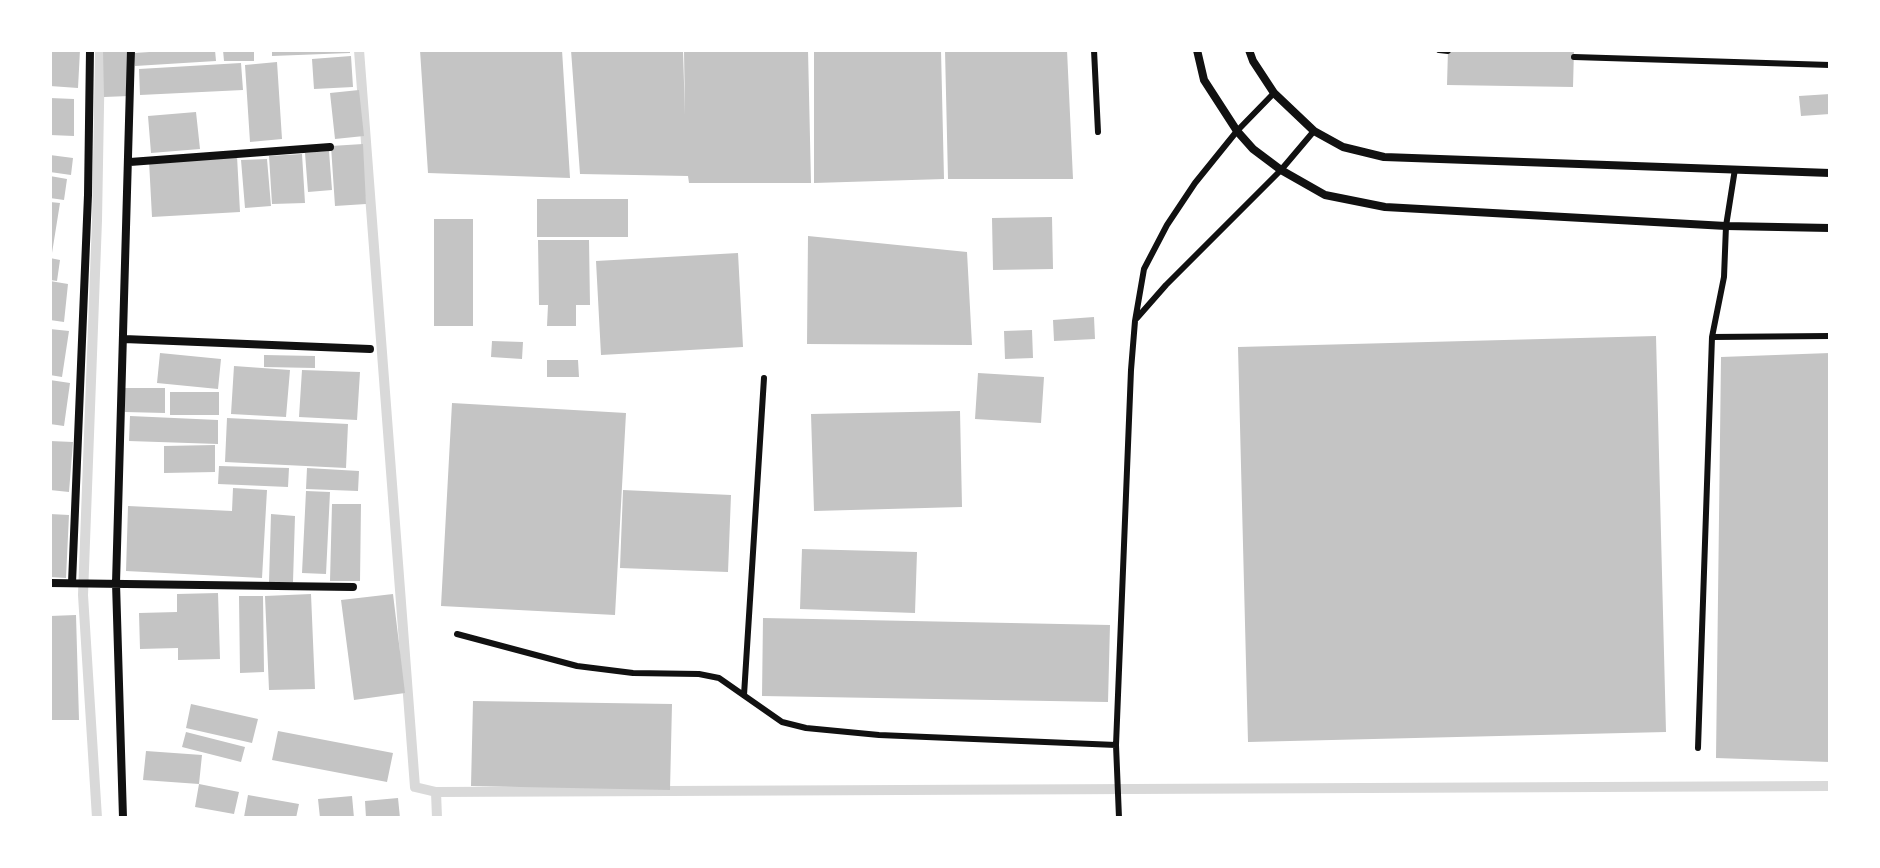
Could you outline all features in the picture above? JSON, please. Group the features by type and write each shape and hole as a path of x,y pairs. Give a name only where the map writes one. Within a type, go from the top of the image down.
{"street":[{"path":"73,582 88,195 90,50"},
{"path":"123,818 116,583 131,50"},
{"path":"1197,50 1204,80 1237,131 1253,149 1281,170 1325,195 1385,207 1726,226 1830,228"},
{"path":"1249,50 1274,93 1314,131 1343,147 1384,157 1830,173"},
{"path":"130,162 330,147"},
{"path":"124,339 370,349"},
{"path":"50,583 353,587"}],"lane":[{"path":"1094,50 1098,132"},
{"path":"1439,50 1448,51"},
{"path":"1574,57 1830,65"},
{"path":"1119,818 1116,745 1135,321 1144,269 1167,225 1195,183 1237,131 1274,93"},
{"path":"1135,321 1166,285 1281,170 1314,131"},
{"path":"1698,748 1712,337 1724,277 1726,226 1735,169"},
{"path":"1712,337 1830,336"},
{"path":"744,695 764,378"},
{"path":"457,634 577,666 719,678 782,722 806,728 879,735 1116,745"}],"building":[{"path":"50,50 80,50 78,88 50,86"},
{"path":"103,50 128,50 129,96 104,97"},
{"path":"215,50 216,61 135,66 134,53"},
{"path":"223,50 254,50 254,61 224,61"},
{"path":"272,50 350,50 350,53 272,56"},
{"path":"420,50 562,50 570,178 428,173"},
{"path":"571,50 683,50 685,116 684,50 808,50 811,183 689,183 688,176 580,174"},
{"path":"814,50 941,50 944,179 814,183"},
{"path":"945,50 1067,50 1073,179 948,179"},
{"path":"1448,50 1574,50 1573,87 1447,85"},
{"path":"351,56 353,87 314,89 312,59"},
{"path":"277,62 282,139 250,142 245,65"},
{"path":"241,63 243,90 140,95 139,69"},
{"path":"359,90 364,136 335,139 330,93"},
{"path":"1830,94 1830,114 1801,116 1799,96"},
{"path":"50,98 74,99 74,136 50,135"},
{"path":"196,112 200,149 151,153 148,116"},
{"path":"363,144 366,204 335,206 331,146"},
{"path":"329,151 332,190 308,192 305,153"},
{"path":"302,154 305,203 272,204 269,156"},
{"path":"50,155 73,158 71,175 50,172"},
{"path":"237,156 240,212 152,217 149,161"},
{"path":"267,159 271,206 245,208 241,160"},
{"path":"50,176 67,179 64,200 50,198"},
{"path":"537,199 628,199 628,237 537,237"},
{"path":"50,202 60,203 52,253 50,253"},
{"path":"1052,217 1053,269 993,270 992,218"},
{"path":"434,219 473,219 473,326 434,326"},
{"path":"808,236 967,252 972,345 807,344"},
{"path":"538,240 589,240 590,305 576,305 576,326 547,326 548,305 539,305"},
{"path":"738,253 743,347 601,355 596,261"},
{"path":"50,258 60,260 57,281 50,280"},
{"path":"50,281 68,284 64,322 50,320"},
{"path":"1094,317 1095,339 1054,341 1053,320"},
{"path":"50,329 69,331 62,377 50,375"},
{"path":"1032,330 1033,358 1005,359 1004,331"},
{"path":"1656,336 1666,732 1248,742 1238,347"},
{"path":"492,341 523,342 522,359 491,357"},
{"path":"160,353 221,359 218,389 157,383"},
{"path":"1830,353 1830,762 1716,758 1721,357"},
{"path":"264,355 315,356 315,368 264,367"},
{"path":"547,360 578,360 579,377 547,377"},
{"path":"234,366 290,370 286,417 231,414"},
{"path":"302,370 360,372 357,420 299,417"},
{"path":"978,373 1044,377 1041,423 975,419"},
{"path":"50,380 70,383 64,426 50,424"},
{"path":"125,388 165,388 165,413 125,412"},
{"path":"170,392 219,392 219,415 170,415"},
{"path":"452,403 626,413 615,615 441,606"},
{"path":"960,411 962,507 814,511 811,414"},
{"path":"130,416 218,420 218,444 129,441"},
{"path":"227,418 348,424 346,468 225,462"},
{"path":"50,441 73,442 69,492 50,490"},
{"path":"215,445 215,472 164,473 164,446"},
{"path":"219,466 289,468 288,487 218,484"},
{"path":"307,468 359,471 358,491 306,489"},
{"path":"233,488 267,490 262,578 126,571 128,506 232,511"},
{"path":"623,490 731,495 728,572 620,568"},
{"path":"306,491 330,492 326,574 302,573"},
{"path":"332,504 361,504 360,581 330,581"},
{"path":"50,514 69,515 66,578 50,577"},
{"path":"271,514 295,516 293,582 269,582"},
{"path":"802,549 917,552 915,613 800,609"},
{"path":"218,593 220,659 178,660 178,648 140,649 139,613 177,612 177,594"},
{"path":"311,594 315,689 269,690 265,596"},
{"path":"393,594 405,693 354,700 341,600"},
{"path":"239,596 263,596 264,672 240,673"},
{"path":"76,615 79,720 50,720 50,616"},
{"path":"763,618 1110,625 1108,702 762,696"},
{"path":"473,701 672,704 670,790 471,786"},
{"path":"191,704 258,719 252,743 186,728"},
{"path":"278,731 393,753 387,782 272,760"},
{"path":"186,732 245,747 241,762 182,747"},
{"path":"146,751 202,755 199,784 143,780"},
{"path":"199,784 239,792 234,814 195,807"},
{"path":"248,795 299,804 296,818 244,817"},
{"path":"352,796 354,818 320,818 318,799"},
{"path":"398,798 400,818 366,818 365,801"}],"waterway":[{"path":"97,818 83,595 100,50"},
{"path":"359,50 415,787 436,792 1830,786"},
{"path":"436,792 437,818"}]}
